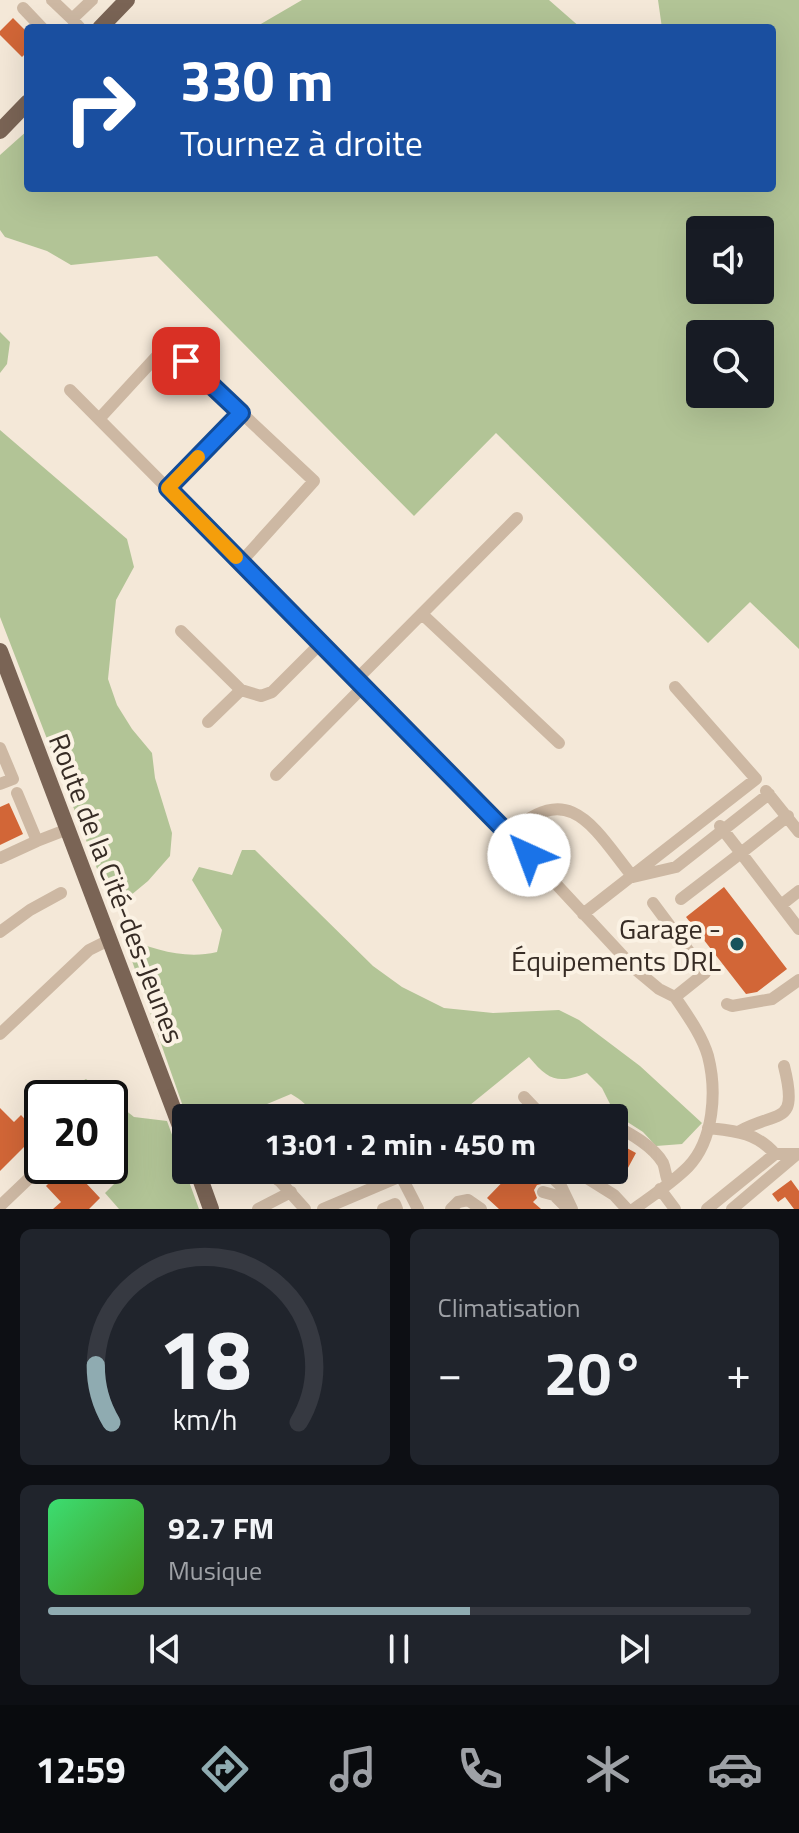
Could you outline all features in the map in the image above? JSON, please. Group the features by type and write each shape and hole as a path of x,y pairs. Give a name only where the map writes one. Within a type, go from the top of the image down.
{"main road":[{"path":"104,24 127,0"},
{"path":"0,131 24,106"},
{"name":"Route de la Cité-des-Jeunes","path":"0,651 172,1105"},
{"path":"202,1184 211,1209"}],"street":[{"path":"52,0 76,24 92,0"},
{"path":"23,8 38,24"},
{"path":"99,419 168,344 314,481 241,562"},
{"path":"70,390 510,834 648,981 675,997 709,1060 712,1104 708,1128 695,1159 634,1209"},
{"path":"168,488 241,413"},
{"path":"276,775 422,614 517,518"},
{"path":"422,614 559,743"},
{"path":"181,631 241,690 261,696 272,692 321,643"},
{"path":"675,687 799,832"},
{"path":"208,722 241,690"},
{"path":"0,748 13,779 0,784"},
{"path":"583,914 756,779"},
{"path":"17,793 37,841"},
{"path":"633,877 676,867 769,794"},
{"path":"510,834 522,823 547,810 562,808 575,811 633,877"},
{"path":"711,814 799,929"},
{"path":"681,899 788,816"},
{"path":"0,858 68,829"},
{"path":"781,905 799,891"},
{"path":"0,932 61,893"},
{"path":"653,903 705,973 675,997"},
{"path":"0,1034 89,950 109,940"},
{"path":"727,1004 732,1006 772,999 799,980"},
{"path":"740,1131 751,1125 792,1115 793,1095 784,1066"},
{"path":"524,1097 531,1104"},
{"path":"708,1128 740,1131 758,1138 775,1154"},
{"path":"628,1133 662,1162 665,1186 675,1209"},
{"path":"710,1208 775,1154 798,1154"},
{"path":"732,1209 798,1154"},
{"path":"323,1209 401,1176 418,1209"},
{"path":"0,1206 24,1183"},
{"path":"283,1184 305,1209"},
{"path":"559,1184 570,1209"},
{"path":"596,1184 614,1195 627,1209"},
{"path":"258,1209 291,1192"},
{"path":"543,1192 554,1195 570,1209"},
{"path":"451,1209 458,1202 468,1200 481,1209"},
{"path":"383,1209 395,1204 397,1209"}],"green space":[{"path":"302,0 549,0 576,24 261,24"},
{"path":"658,0 799,0 799,649 750,602 708,643 496,433 414,516 157,256 71,265 47,251 5,237 0,230 0,155 24,134 24,192 776,192 776,24 661,24"},
{"path":"0,332 10,342 7,364 0,373"},
{"path":"0,430 127,539 134,567 116,600 108,679 117,705 152,753 155,778 172,833 170,856 148,881 113,910 0,617"},
{"path":"242,850 255,850 373,966 402,987 444,1008 493,1013 559,1010 579,1020 640,1066 702,1123 682,1144 656,1146 628,1122 628,1104 610,1104 602,1088 587,1073 569,1079 555,1078 548,1076 529,1057 471,1104 304,1104 291,1094 267,1104 182,1104 124,938 181,954 217,952 222,930 192,880 199,867 232,875"},
{"path":"128,1112 134,1117 167,1121 172,1135 172,1184 190,1184 199,1209 119,1209 105,1193 114,1184 128,1184"}],"building":[{"path":"13,18 24,29 22,57 0,35 0,31"},
{"path":"9,803 23,834 0,845 0,807"},
{"name":"Garage - Équipements DRL","path":"724,887 787,969 757,992 746,994 686,917"},
{"path":"0,1108 14,1122 21,1115 24,1118 24,1147 0,1171"},
{"path":"628,1149 636,1153 628,1168"},
{"path":"791,1180 799,1191 799,1209 794,1209 785,1197 778,1202 772,1194"},
{"path":"87,1184 100,1198 89,1209 53,1209 61,1202 46,1186"},
{"path":"500,1184 542,1184 534,1190 537,1198 533,1202 541,1209 499,1209 487,1198"}],"slow traffic":[{"path":"198,457 168,488 236,557"}],"place":[{"name":"Garage - Équipements DRL","path":"737,944"}],"route":[{"path":"186,361 241,413 168,488 529,855"}]}
